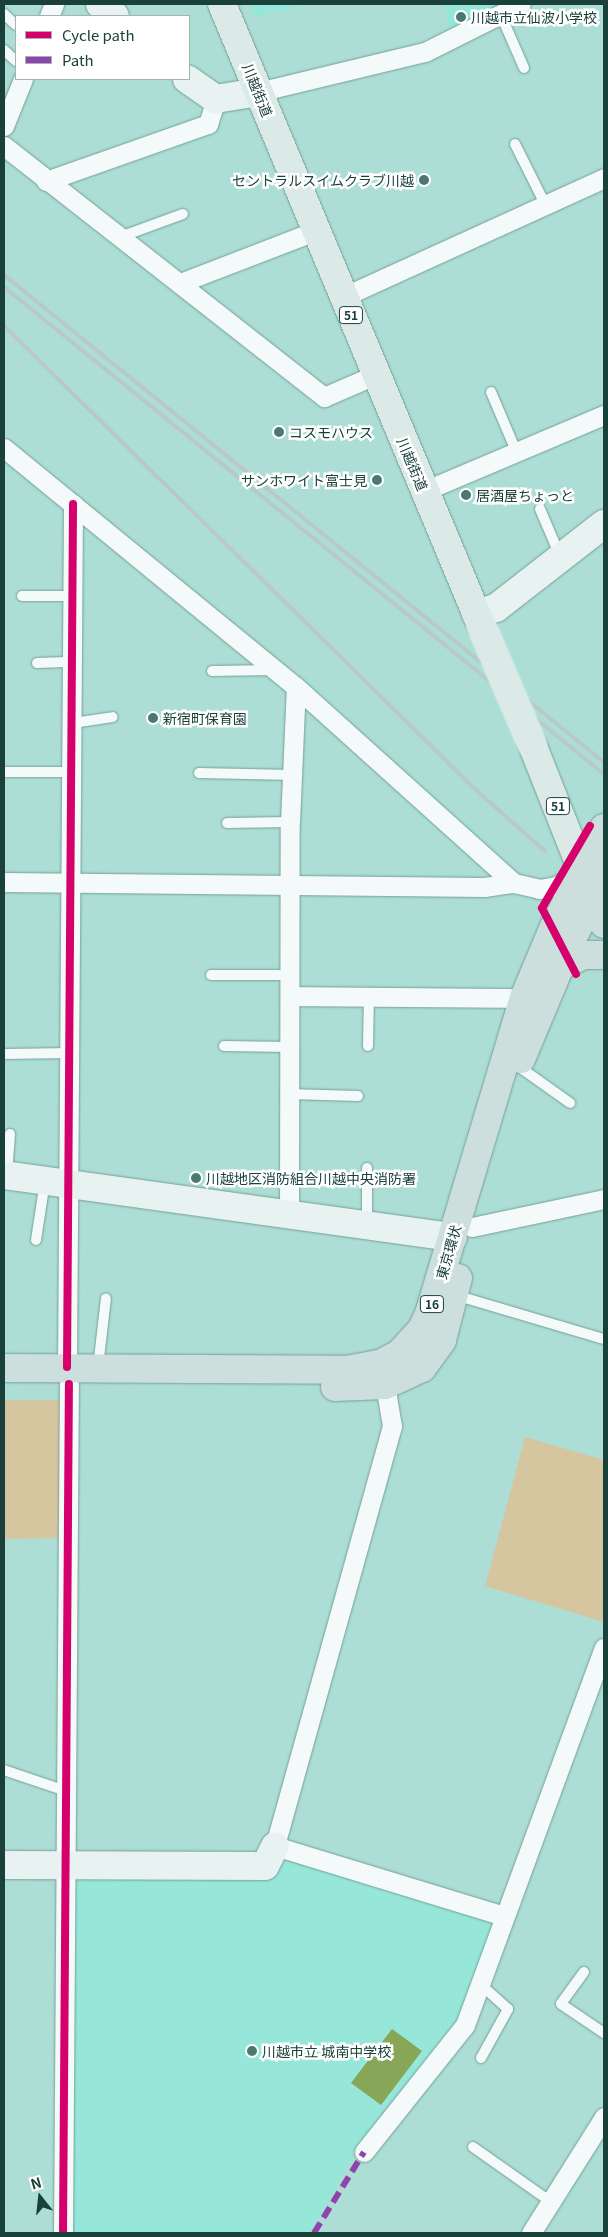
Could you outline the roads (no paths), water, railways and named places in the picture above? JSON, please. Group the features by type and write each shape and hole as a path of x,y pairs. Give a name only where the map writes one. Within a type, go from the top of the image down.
{"highway":[{"name":"東京環状","path":"4,1385 68,1376 98,1368 347,1370 382,1363 399,1354 422,1329 462,1232 518,1066 593,881 604,828"},
{"name":"東京環状","path":"4,1368 68,1376 385,1385 422,1368 434,1356 454,1295 462,1232 524,998 593,881"},
{"name":"川越街道","path":"593,881 604,924"},
{"path":"560,966 584,954 604,955"}],"main road":[{"name":"川越街道","path":"222,4 375,375 532,744 593,881"}],"street":[{"path":"100,4 114,15"},
{"path":"188,80 216,99 258,92 425,52 521,4"},
{"path":"4,126 23,80"},
{"path":"46,181 208,124 216,99"},
{"path":"4,146 46,181 180,283 324,397 375,375"},
{"path":"344,297 604,178"},
{"path":"180,283 316,230"},
{"path":"424,490 604,414"},
{"path":"4,448 296,687 514,883"},
{"path":"63,2233 68,1376 57,1182 71,1053 73,504"},
{"path":"479,619 496,608 604,524"},
{"path":"288,1214 290,822 294,775 296,687"},
{"path":"4,882 484,888 514,883 547,887 593,881"},
{"path":"290,996 524,998"},
{"path":"5,1175 367,1224 462,1232 604,1200"},
{"path":"4,1865 265,1866 275,1846 392,1426 385,1385"},
{"path":"364,2152 465,2025 604,1648"},
{"path":"275,1846 504,1916"},
{"path":"531,2233 604,2117"}],"lane":[{"path":"500,13 524,68"},
{"path":"4,14 15,24"},
{"path":"4,50 15,60"},
{"path":"515,144 546,206"},
{"path":"120,237 183,214"},
{"path":"491,392 516,451"},
{"path":"540,509 561,558"},
{"path":"22,596 73,596"},
{"path":"37,663 73,662"},
{"path":"212,671 274,670"},
{"path":"73,723 113,717"},
{"path":"4,772 73,772"},
{"path":"199,773 294,775"},
{"path":"227,823 290,822"},
{"path":"211,975 290,975"},
{"path":"368,1046 369,996"},
{"path":"224,1046 289,1047"},
{"path":"4,1054 71,1053"},
{"path":"518,1066 570,1104"},
{"path":"289,1094 358,1096"},
{"path":"5,1175 10,1134"},
{"path":"367,1168 367,1224"},
{"path":"36,1240 57,1182"},
{"path":"454,1295 604,1339"},
{"path":"98,1368 106,1298"},
{"path":"4,1770 66,1791"},
{"path":"584,1972 562,2004 604,2033"},
{"path":"481,1985 508,2009 481,2058"},
{"path":"473,2147 551,2202"}],"railway":[{"path":"4,275 604,762"},
{"path":"4,287 604,774"},
{"path":"4,326 478,792 545,851"}],"place":[{"name":"川越市立仙波小学校","path":"461,17"},
{"name":"セントラルスイムクラブ川越","path":"424,180"},
{"name":"コスモハウス","path":"279,432"},
{"name":"サンホワイト富士見","path":"377,480"},
{"name":"居酒屋ちょっと","path":"466,495"},
{"name":"新宿町保育園","path":"153,718"},
{"name":"川越地区消防組合川越中央消防署","path":"196,1178"},
{"name":"川越市立 城南中学校","path":"252,2051"}]}
